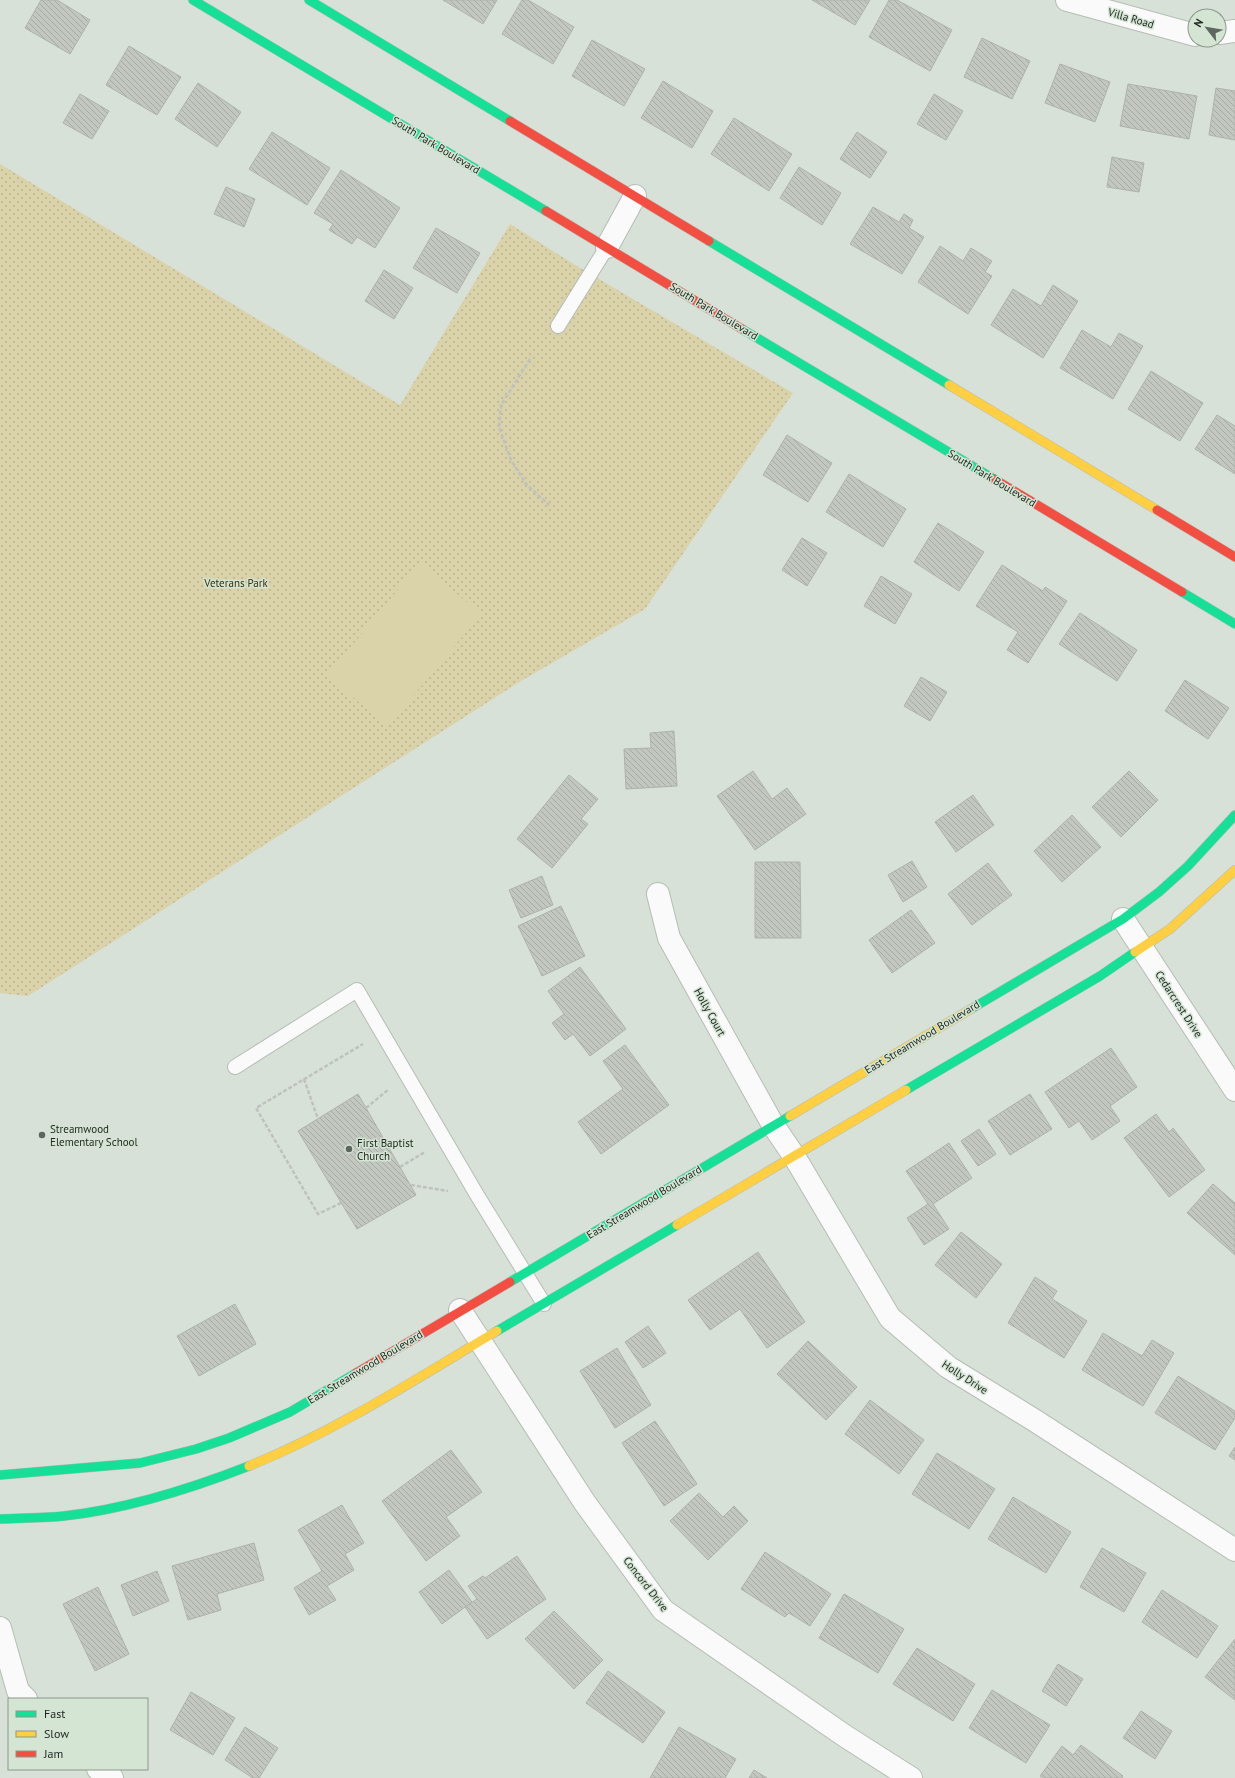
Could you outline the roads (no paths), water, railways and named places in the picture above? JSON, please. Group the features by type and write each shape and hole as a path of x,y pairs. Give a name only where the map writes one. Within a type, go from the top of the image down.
{"street":[{"name":"South Park Boulevard","path":"193,0 1235,624"},
{"path":"308,0 1235,557"},
{"name":"Villa Road","path":"1067,0 1187,33"},
{"path":"606,246 636,196"},
{"name":"East Streamwood Boulevard","path":"0,1475 140,1463 196,1449 229,1438 290,1412 1122,919 1171,882 1210,844 1235,815"},
{"path":"0,1518 64,1516 125,1506 175,1492 228,1474 273,1456 331,1427 544,1304 1100,976 1170,929 1235,870"},
{"name":"Holly Court","path":"658,894 670,938 774,1125"},
{"name":"Cedarcrest Drive","path":"1122,919 1143,948 1235,1090"},
{"name":"Holly Drive","path":"774,1125 890,1318 948,1367 1034,1420 1235,1550"},
{"name":"Concord Drive","path":"460,1310 585,1503 663,1610 845,1736 911,1778"},
{"path":"0,1628 18,1691 25,1698"},
{"path":"100,1770 112,1778"}],"lane":[{"path":"558,326 606,246"},
{"path":"235,1067 357,990 477,1195 544,1304"}],"place":[{"name":"Streamwood Elementary School","path":"42,1135"},
{"name":"First Baptist Church","path":"349,1149"}],"park label":[{"name":"Veterans Park","path":"236,583"}]}
